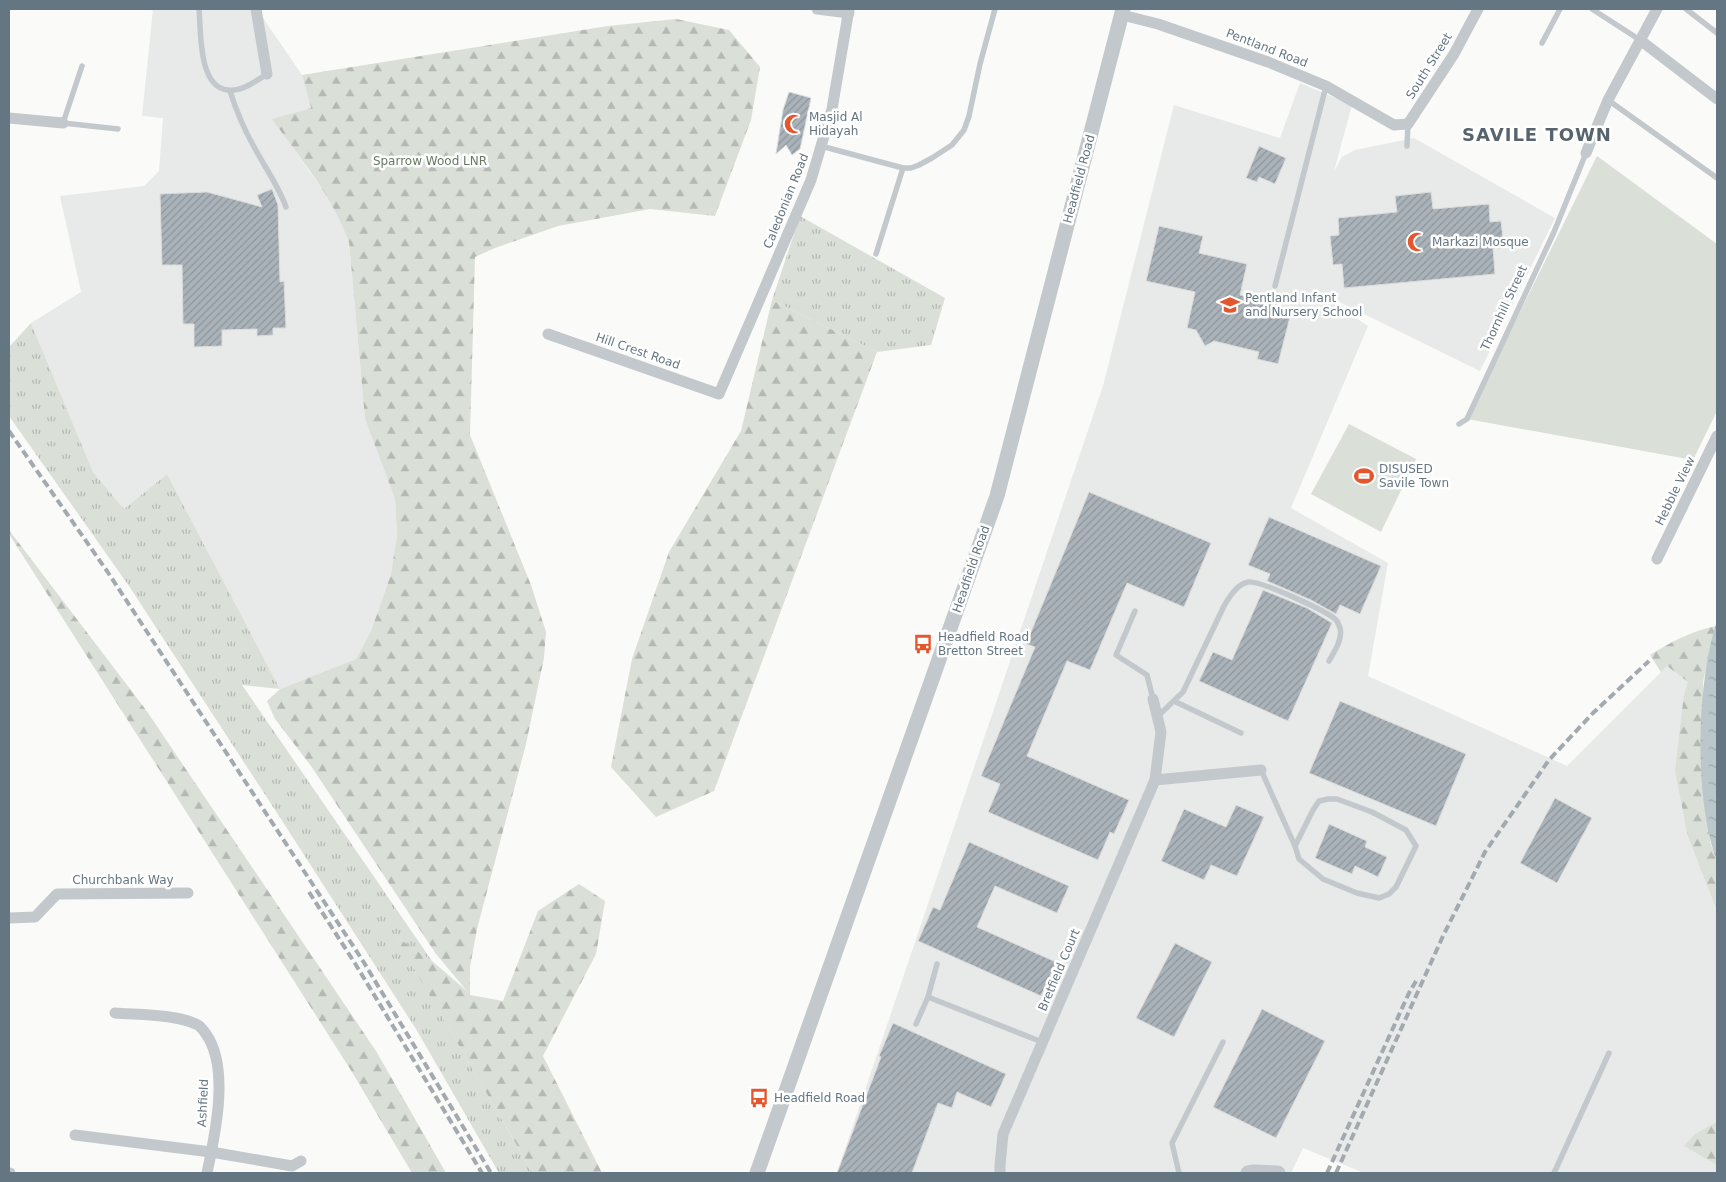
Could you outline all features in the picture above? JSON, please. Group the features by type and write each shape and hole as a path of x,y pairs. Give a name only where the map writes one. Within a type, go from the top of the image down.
{"street":[{"path":"256,9 267,74"},
{"path":"817,9 849,11"},
{"name":"South Street","path":"1408,124 1454,54 1478,9"},
{"name":"Thornhill Street","path":"1586,153 1608,100 1657,9"},
{"name":"Caledonian Road","path":"720,394 811,180 832,109 849,11"},
{"name":"Pentland Road","path":"1123,12 1268,62 1326,86 1394,125 1408,124"},
{"name":"Headfield Road","path":"757,1173 997,496 1123,12"},
{"path":"1640,40 1717,99"},
{"path":"9,118 63,123"},
{"name":"Hill Crest Road","path":"548,334 720,394"},
{"name":"Hebble View","path":"1657,559 1717,436"},
{"name":"Bretfield Court","path":"1000,1173 1003,1134 1155,780 1161,732 1153,699"},
{"path":"1155,780 1261,770"},
{"name":"Churchbank Way","path":"9,918 35,917 57,894 188,893"},
{"name":"Ashfield","path":"115,1013 171,1018 200,1026 211,1041 219,1074 217,1123 207,1173"},
{"path":"76,1135 211,1152 292,1166 301,1161"},
{"path":"1252,1173 1278,1173"}],"lane":[{"path":"199,9 204,64 212,82 222,89 230,91 251,84 267,74"},
{"path":"821,146 903,168 911,168 920,165 952,145 964,130 970,116 980,64 995,9"},
{"path":"1542,44 1560,9"},
{"path":"1592,9 1640,40"},
{"path":"1686,9 1717,33"},
{"path":"82,66 63,123 118,129"},
{"path":"1275,286 1326,86"},
{"path":"230,91 238,115 253,146 280,192 286,207"},
{"path":"1608,100 1717,178"},
{"path":"1407,146 1408,124"},
{"name":"Thornhill Street","path":"1459,424 1468,419 1554,232 1586,153"},
{"path":"876,254 903,168"},
{"path":"1157,717 1182,692 1230,595 1248,582 1262,584 1320,610 1336,621 1340,629 1339,640 1329,661"},
{"path":"1136,611 1116,655 1147,675 1153,699"},
{"path":"1174,701 1241,734"},
{"path":"1261,770 1299,859 1323,879 1356,893 1379,898 1389,894 1396,887 1416,846 1406,830 1372,812 1337,799 1328,798 1319,801 1295,846"},
{"path":"916,1024 928,997 937,964"},
{"path":"928,997 1042,1042"},
{"path":"1179,1173 1172,1143 1223,1042"},
{"path":"1554,1173 1609,1053"}],"shaded area":[{"path":"153,9 257,9 302,75 311,108 273,119 326,195 342,222 349,242 365,419 395,499 397,534 391,574 371,631 356,659 280,689 167,474 124,509 93,472 31,323 81,292 60,196 144,186 159,171 163,118 142,116"},
{"path":"1300,83 1352,105 1334,171 1342,157 1355,150 1414,138 1555,218 1480,371 1309,287 1368,326 1291,508 1388,563 1368,676 1567,766 1667,666 1688,682 1684,694 1688,837 1717,911 1717,1173 1364,1173 1303,1148 1291,1173 837,1173 1103,386 1174,105 1280,138"}],"green space":[{"name":"Sparrow Wood LNR","path":"676,19 729,30 760,67 751,120 715,216 650,209 558,226 475,257 470,435 531,585 546,632 544,658 526,744 477,929 470,967 470,995 503,1001 538,911 579,884 605,901 596,954 543,1056 602,1173 533,1173 395,936 432,961 467,991 436,954 311,766 275,719 267,701 280,689 356,659 371,631 391,574 397,534 395,499 365,419 349,242 325,194 272,119 311,108 302,75 608,26"},
{"path":"1597,156 1717,244 1717,411 1693,460 1467,419"},
{"path":"800,216 945,298 931,345 877,352 772,300"},
{"path":"772,300 877,352 714,791 656,817 611,767 632,659 669,552 741,431"},
{"path":"31,323 93,472 124,509 167,474 280,689 242,685 432,961 396,937 533,1173 499,1173 416,1029 279,816 129,586 9,416 9,347"},
{"name":"DISUSED Savile Town","path":"1349,424 1416,459 1381,532 1311,494"},
{"path":"9,530 146,710 376,1051 446,1173 412,1173 352,1072 9,534"},
{"path":"1716,626 1703,682 1710,842 1717,862 1717,911 1688,837 1675,771 1684,694 1688,682 1667,666 1661,672 1650,655 1681,638"},
{"path":"1717,1122 1717,1165 1684,1146 1695,1134"}],"water":[{"path":"1717,621 1717,862 1704,807 1700,742 1705,676"}],"building":[{"name":"Masjid Al Hidayah","path":"789,92 811,98 800,149 792,155 786,145 776,154 783,110"},
{"path":"1259,146 1286,158 1275,184 1259,177 1257,182 1246,178"},
{"path":"272,189 278,205 280,282 284,281 286,328 273,328 273,335 257,336 257,329 222,330 222,346 194,347 194,324 183,324 182,265 162,265 160,194 207,192 262,207 257,195"},
{"name":"Markazi Mosque","path":"1431,192 1433,209 1489,204 1490,222 1501,221 1504,248 1493,248 1495,274 1344,288 1342,264 1333,265 1330,236 1339,235 1338,218 1397,212 1395,196"},
{"path":"1159,226 1203,236 1199,253 1247,264 1240,295 1292,309 1278,364 1257,359 1259,352 1214,341 1205,346 1196,330 1187,328 1195,292 1146,281"},
{"path":"1089,492 1211,543 1184,607 1127,583 1090,670 1067,661 1027,756 1129,800 1114,834 1110,832 1098,860 988,812 1000,784 981,776 1035,647 1026,644"},
{"path":"1269,517 1381,566 1360,614 1340,605 1336,614 1311,600 1267,581 1270,574 1248,565"},
{"path":"1263,590 1307,608 1332,623 1288,721 1199,681 1213,652 1232,660"},
{"path":"1340,701 1466,754 1436,826 1309,773"},
{"path":"1555,798 1592,818 1557,883 1520,863"},
{"path":"1236,805 1264,817 1237,876 1211,865 1204,880 1161,861 1184,809 1226,827"},
{"path":"1329,824 1367,841 1365,847 1387,857 1378,877 1355,866 1352,874 1315,858"},
{"path":"969,842 1069,886 1057,913 995,886 977,927 1056,962 1041,996 918,941 933,907 940,910"},
{"path":"1175,943 1212,962 1174,1037 1136,1018"},
{"path":"1262,1009 1325,1041 1276,1138 1213,1107"},
{"path":"893,1023 1006,1074 991,1107 957,1092 952,1108 938,1103 912,1173 837,1173 881,1057 879,1056"}],"railway":[{"path":"9,431 107,571 363,961 491,1173"},
{"path":"1336,1173 1443,936 1485,852 1549,760 1593,713 1649,661"},
{"path":"309,892 356,965 482,1173"},
{"path":"1327,1173 1416,981"}],"place":[{"name":"Masjid Al Hidayah","path":"794,124"},
{"name":"Markazi Mosque","path":"1417,242"},
{"name":"Pentland Infant and Nursery School","path":"1230,305"},
{"name":"DISUSED Savile Town","path":"1364,476"},
{"name":"Headfield Road Bretton Street","path":"923,644"},
{"name":"Headfield Road","path":"759,1098"}],"district":[{"name":"SAVILE TOWN","path":"1537,135"}]}
